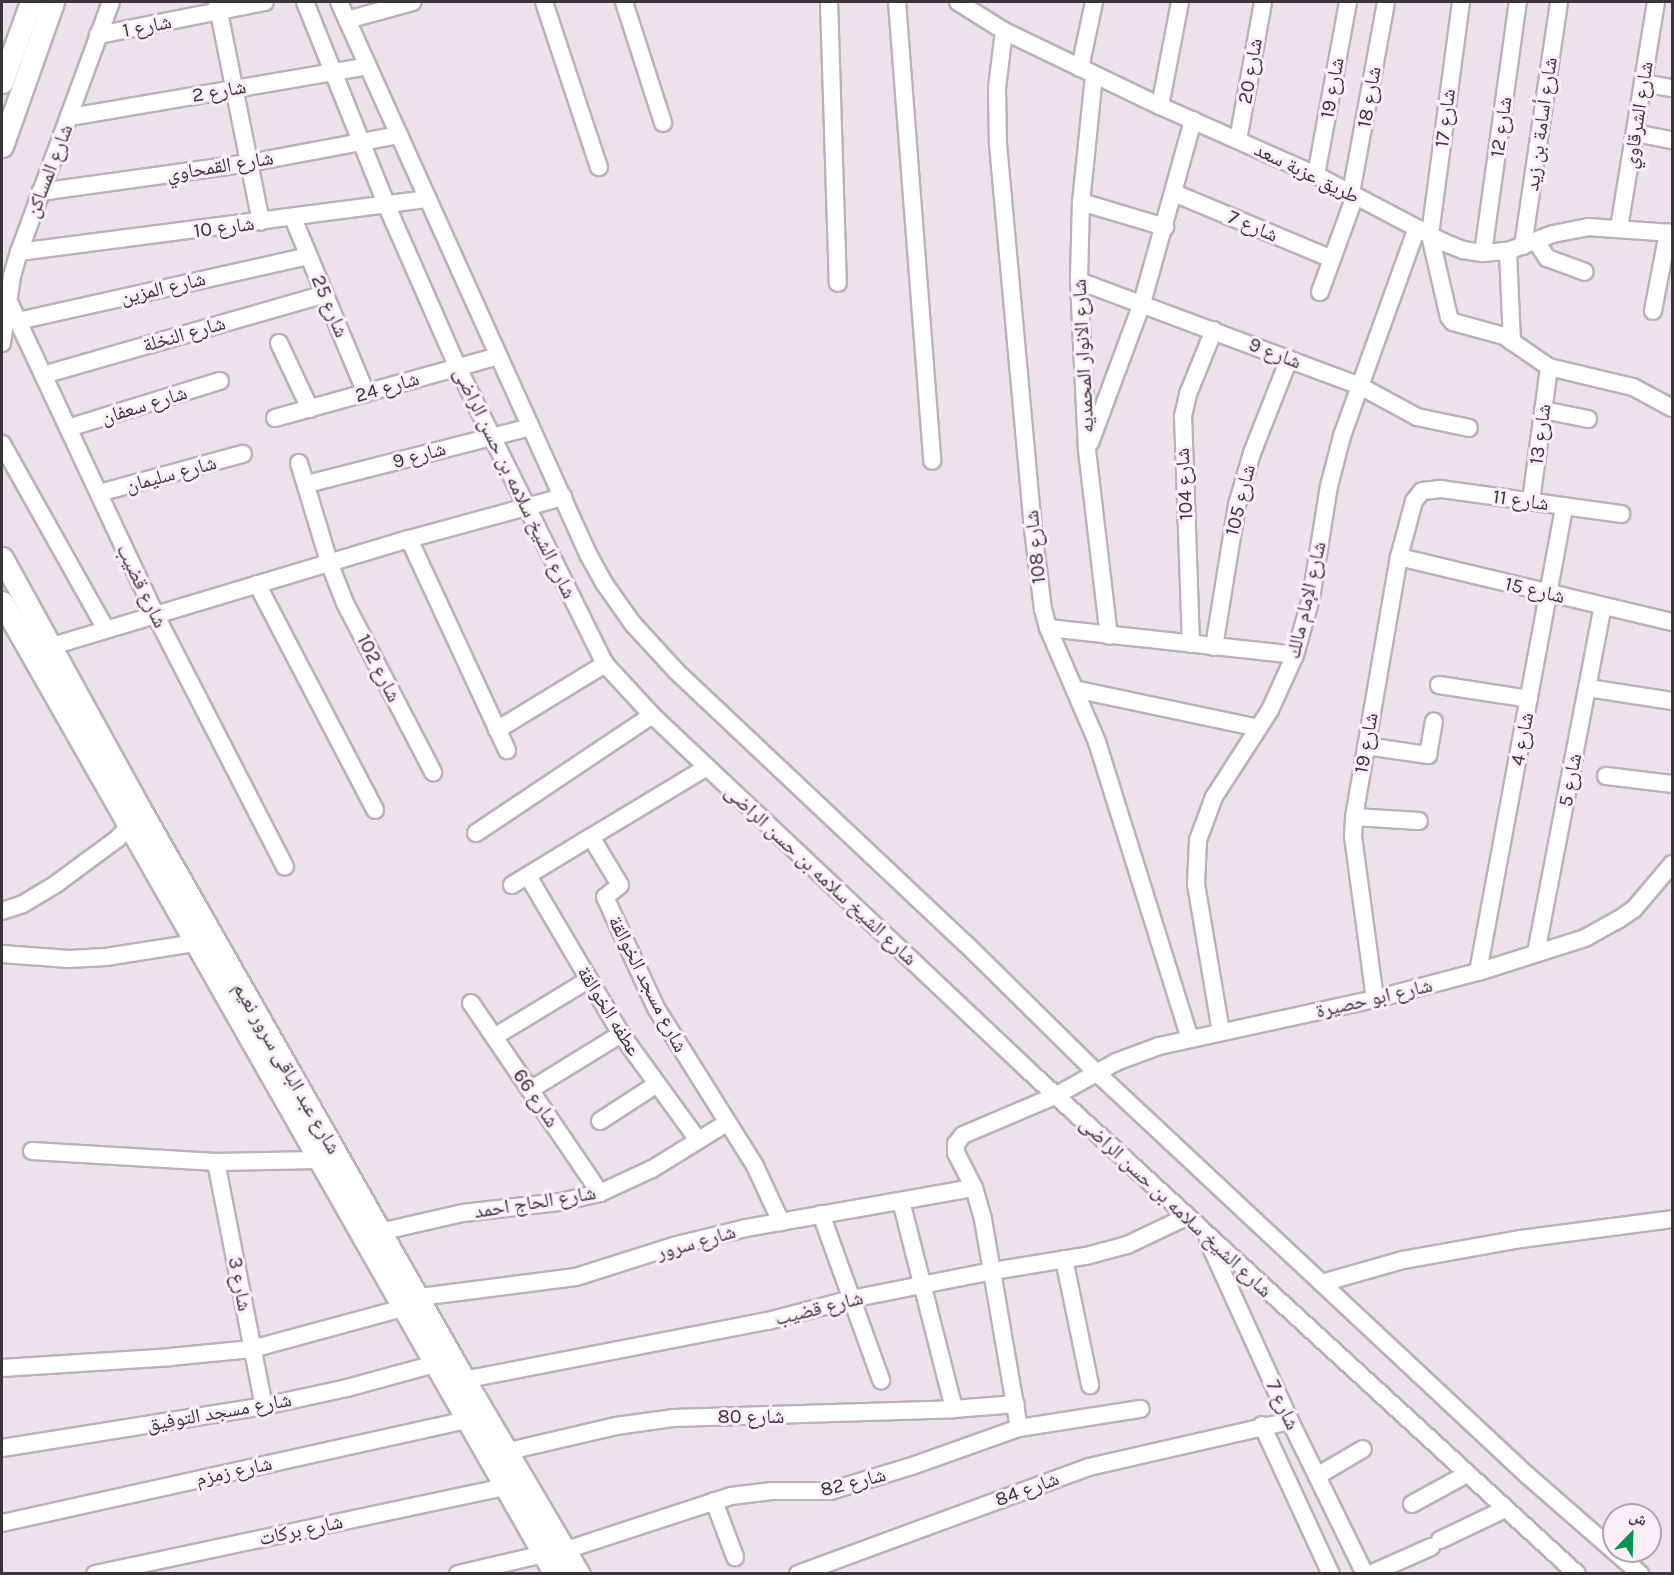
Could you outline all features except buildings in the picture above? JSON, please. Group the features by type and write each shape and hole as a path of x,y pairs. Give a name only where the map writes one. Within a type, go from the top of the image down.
{"street":[{"path":"2,82 31,2"},
{"path":"2,146 53,2"},
{"name":"شارع المساكن","path":"2,343 8,300 19,252 111,2"},
{"name":"شارع 1","path":"98,35 218,7 266,2"},
{"name":"شارع الشيخ سلامه بن حسن الراضى","path":"305,2 386,204 457,366 525,508 604,663 652,715 1055,1096 1577,1574"},
{"name":"شارع الشيخ سلامه بن حسن الراضى","path":"339,2 562,497 604,583 633,624 676,671 966,944 1096,1072 1527,1475 1602,1541"},
{"path":"347,20 413,2"},
{"path":"544,2 599,167"},
{"path":"624,2 663,123"},
{"path":"829,2 838,283"},
{"path":"897,2 933,461"},
{"name":"طريق عزبة سعد","path":"958,2 987,10 1004,31 1087,72 1316,175 1463,250 1483,253 1522,246 1570,229 1619,228 1670,233"},
{"name":"شارع الانوار المحمديه","path":"1094,2 1087,72 1079,280 1088,450 1109,636"},
{"path":"1160,106 1180,2"},
{"name":"شارع 20","path":"1238,140 1263,2"},
{"name":"شارع 19","path":"1316,175 1348,2"},
{"name":"شارع 18","path":"1320,292 1353,194 1386,2"},
{"name":"شارع 17","path":"1424,232 1461,2"},
{"name":"شارع 12","path":"1483,253 1518,2"},
{"name":"شارع أسامة بن زيد","path":"1512,342 1522,246 1558,2"},
{"name":"شارع الشرقاوي","path":"1619,228 1656,2"},
{"path":"218,7 232,88 261,222"},
{"name":"شارع 108","path":"1004,31 997,88 998,144 1038,578 1048,628 1097,742 1191,1039"},
{"name":"شارع 2","path":"70,117 368,66"},
{"path":"1643,83 1672,88"},
{"path":"1088,450 1142,303 1193,120"},
{"path":"1635,133 1672,140"},
{"name":"شارع القمحاوي","path":"40,192 249,163 360,140 399,135"},
{"name":"شارع 7","path":"1174,193 1332,259"},
{"name":"شارع 10","path":"19,252 428,200"},
{"path":"1082,202 1165,227"},
{"name":"شارع 25","path":"293,218 366,393"},
{"path":"1424,232 1450,320 1500,334 1549,367 1634,387 1672,408"},
{"name":"شارع الإمام مالك","path":"1221,1032 1196,884 1196,854 1202,826 1214,797 1279,693 1295,655 1317,570 1335,461 1360,386 1424,232"},
{"path":"1653,311 1670,233"},
{"path":"1522,246 1546,258 1585,272"},
{"name":"شارع المزين","path":"18,321 309,256"},
{"name":"شارع 9","path":"1079,280 1360,386 1417,417 1469,428"},
{"name":"شارع النخلة","path":"43,375 325,294"},
{"name":"شارع قضيب","path":"8,300 155,614 285,867"},
{"name":"شارع 104","path":"1191,644 1183,417 1188,394 1214,330"},
{"path":"279,343 310,409"},
{"name":"شارع 24","path":"275,418 498,356"},
{"name":"شارع 105","path":"1214,647 1227,558 1240,497 1252,453 1289,358"},
{"name":"شارع 13","path":"1531,501 1549,367"},
{"name":"شارع سعفان","path":"68,428 220,381"},
{"path":"1543,410 1587,419"},
{"name":"شارع 9","path":"307,484 490,435 531,427"},
{"path":"2,444 106,629"},
{"name":"شارع سليمان","path":"99,493 243,454"},
{"name":"شارع 102","path":"299,463 329,562 345,603 433,772"},
{"name":"شارع 11","path":"1422,491 1442,489 1620,514"},
{"name":"شارع 19","path":"1375,999 1353,837 1354,817 1399,557 1414,501 1422,491"},
{"path":"52,646 329,562 562,497"},
{"name":"شارع 4","path":"1478,972 1564,506"},
{"path":"409,539 507,750"},
{"name":"شارع 15","path":"1399,557 1672,622"},
{"name":"شارع عبد الباقى سرور نعيم","path":"2,558 371,1234 455,1382 498,1454 566,1550 579,1574"},
{"path":"257,584 375,810"},
{"name":"شارع عبد الباقى سرور نعيم","path":"2,602 317,1160 371,1234"},
{"name":"شارع 5","path":"1536,953 1603,606"},
{"path":"1048,628 1295,655"},
{"path":"497,730 604,663"},
{"path":"1439,685 1529,699"},
{"path":"1588,688 1672,700"},
{"path":"1074,689 1259,728"},
{"path":"476,832 652,715"},
{"path":"1366,746 1428,754 1434,722"},
{"path":"512,885 707,767"},
{"path":"1606,776 1672,784"},
{"path":"1354,817 1419,821"},
{"path":"2,911 23,904 56,884 117,839 128,827"},
{"name":"شارع مسجد الخوالقة","path":"591,837 620,885 605,897 656,1008 755,1167 781,1222"},
{"name":"شارع ابو حصيرة","path":"974,1188 956,1153 958,1139 1055,1096 1096,1072 1159,1046 1375,999 1478,972 1585,938 1634,909 1672,864"},
{"name":"عطفه الخوالقة","path":"528,876 621,1034 698,1140"},
{"path":"2,954 69,959 106,957 194,943"},
{"path":"494,1037 588,980"},
{"name":"شارع 66","path":"471,1003 600,1193"},
{"path":"530,1090 621,1034"},
{"path":"600,1121 657,1084"},
{"name":"شارع الحاج احمد","path":"371,1234 462,1213 560,1202 600,1193 652,1169 728,1122"},
{"path":"32,1151 216,1162 317,1160"},
{"name":"شارع 3","path":"216,1162 264,1406"},
{"path":"974,1188 993,1271 1019,1428"},
{"name":"شارع سرور","path":"2,1368 252,1349 411,1303 576,1277 712,1236 821,1214 974,1188"},
{"path":"901,1201 954,1409"},
{"path":"821,1214 881,1380"},
{"name":"شارع قضيب","path":"455,1382 768,1322 851,1299 993,1271 1064,1260 1128,1245 1186,1217"},
{"path":"1322,1283 1403,1260 1521,1239 1672,1219"},
{"name":"شارع 7","path":"1204,1234 1290,1421 1368,1574"},
{"path":"1064,1260 1090,1385"},
{"name":"شارع عبد الباقى سرور نعيم","path":"411,1303 435,1364 455,1382 467,1420 498,1454 506,1487 555,1574"},
{"name":"شارع مسجد التوفيق","path":"2,1449 264,1406 347,1388 435,1364"},
{"name":"شارع 80","path":"498,1454 616,1426 674,1418 954,1409 1016,1404"},
{"name":"شارع 82","path":"566,1550 714,1501 752,1492 817,1492 843,1488 1019,1428 1141,1408"},
{"name":"شارع زمزم","path":"2,1523 467,1420"},
{"name":"شارع 84","path":"798,1574 1055,1478 1113,1461 1262,1425 1290,1421"},
{"path":"1262,1425 1331,1574"},
{"path":"1317,1476 1363,1449"},
{"path":"1412,1504 1467,1474"},
{"name":"شارع بركات","path":"95,1574 506,1487"},
{"path":"714,1501 735,1557"},
{"path":"1368,1574 1436,1544 1505,1509"},
{"path":"458,1574 544,1554"},
{"name":"شارع الشيخ سلامه بن حسن الراضى","path":"1628,1563 1640,1574"}]}
